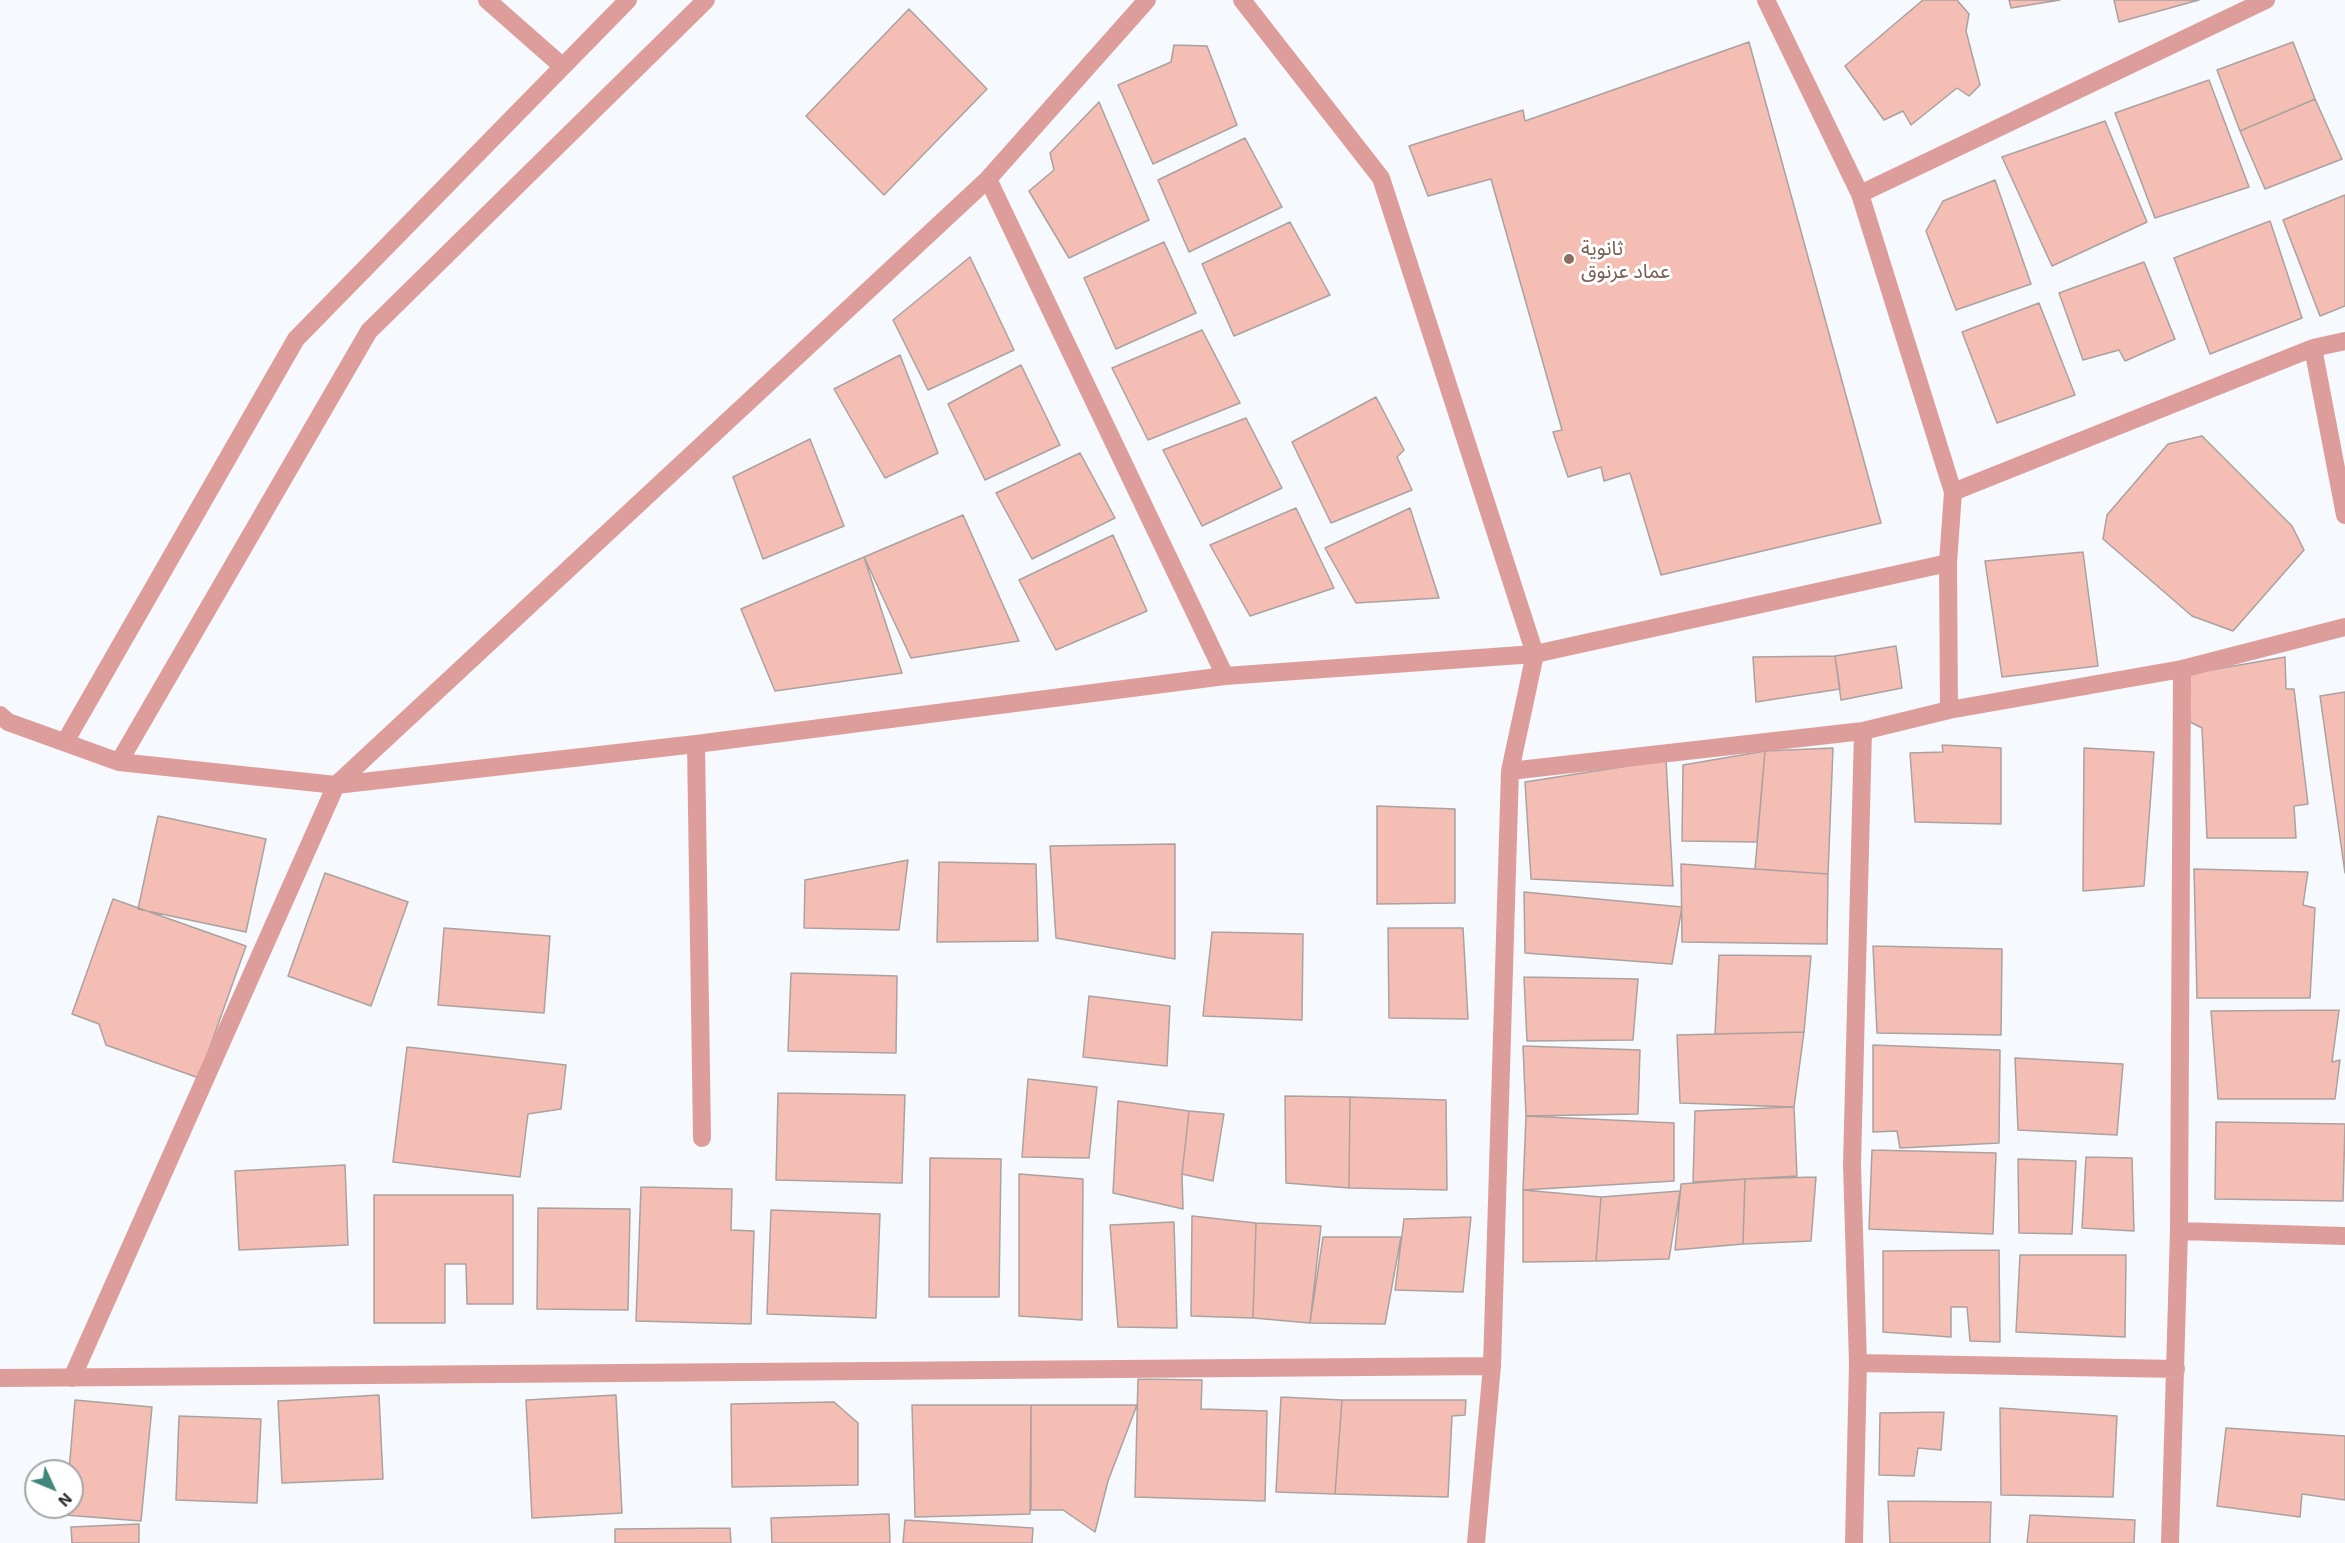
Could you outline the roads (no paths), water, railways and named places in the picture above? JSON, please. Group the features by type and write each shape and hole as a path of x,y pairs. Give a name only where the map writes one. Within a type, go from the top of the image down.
{"street":[{"path":"488,0 562,66"},
{"path":"65,742 296,339 628,0"},
{"path":"119,762 369,331 706,0"},
{"path":"72,1378 336,785 988,179 1147,0"},
{"path":"1242,0 1382,178 1535,654 1510,771 1492,1366 1476,1543"},
{"path":"1766,0 1860,194 1953,492 1948,563 1950,710"},
{"path":"1860,194 2266,0"},
{"path":"988,179 1225,676"},
{"path":"1953,492 2313,348 2345,341"},
{"path":"2313,348 2345,515"},
{"path":"0,715 8,722 119,762 336,785 696,744 1225,676 1535,654 1948,563"},
{"path":"1510,771 1863,731 1950,710 2182,669 2345,627"},
{"path":"2170,1543 2179,1232 2182,669"},
{"path":"1854,1543 1858,1363 1852,1165 1863,731"},
{"path":"696,744 702,1138"},
{"path":"2179,1232 2345,1236"},
{"path":"1858,1363 2176,1369"},
{"path":"0,1378 1492,1366"}],"place":[{"name":"ثانوية عماد عرنوق","path":"1569,259"}]}
